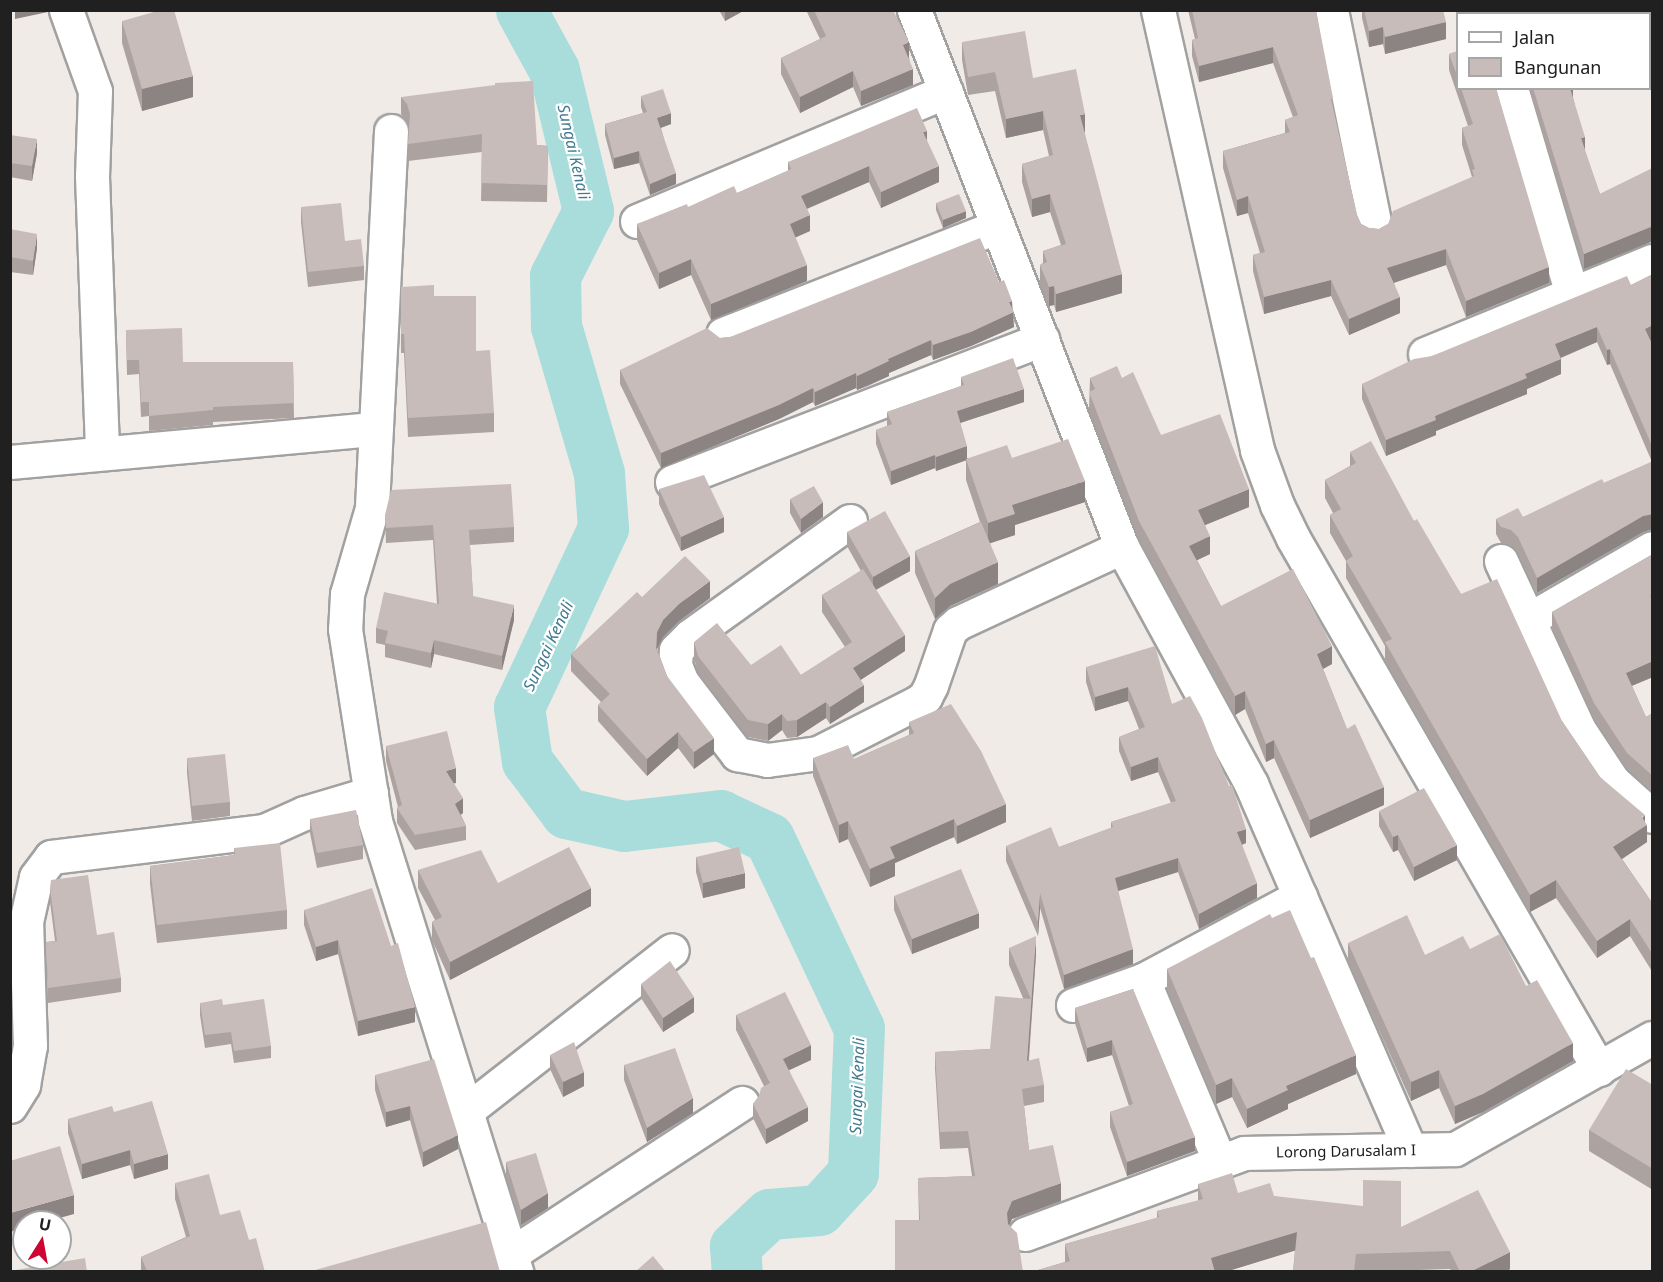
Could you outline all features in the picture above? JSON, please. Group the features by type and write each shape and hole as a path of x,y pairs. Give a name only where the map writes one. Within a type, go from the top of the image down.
{"street":[{"path":"66,10 95,91 92,176 102,453"},
{"path":"914,10 1122,547 1251,784 1410,1150"},
{"path":"1158,10 1257,450 1277,505 1293,538 1599,1069"},
{"path":"1331,10 1375,227"},
{"path":"1512,90 1572,294"},
{"path":"637,221 946,91"},
{"path":"391,131 372,508 345,609 345,630 375,821 514,1263 742,1103"},
{"path":"723,334 998,226"},
{"path":"1425,354 1653,261"},
{"path":"672,482 1042,339"},
{"path":"10,462 376,429"},
{"path":"850,521 690,636 676,650 675,665 682,682 737,754 767,760 818,753 918,702 925,697 950,630 958,623 1122,547"},
{"path":"1528,620 1652,549"},
{"path":"1501,561 1578,728 1613,781 1653,816"},
{"path":"10,1106 23,1085 30,1046 26,922 36,877 51,857 264,831 304,813 371,793"},
{"path":"1073,1005 1143,980 1300,896"},
{"path":"466,1111 672,950"},
{"path":"1143,980 1220,1162"},
{"name":"Lorong Darusalam I","path":"1025,1234 1244,1154 1455,1149 1653,1038"}],"building":[{"path":"161,10 174,10 193,76 142,89 122,21"},
{"path":"814,10 893,10 909,42 903,45 913,69 861,91 853,71 800,97 781,58 826,36"},
{"path":"1192,10 1316,10 1333,98 1331,99 1357,215 1361,224 1369,228 1379,229 1388,224 1393,211 1474,176 1472,170 1475,169 1462,128 1473,124 1462,90 1497,90 1549,267 1466,301 1446,249 1387,268 1400,297 1349,319 1331,280 1264,297 1253,255 1265,252 1248,196 1237,200 1223,151 1290,132 1285,120 1298,115 1273,47 1199,66 1192,40 1198,38"},
{"path":"1364,10 1443,10 1446,22 1385,37 1383,27 1369,31"},
{"path":"1025,31 1033,78 1076,69 1085,114 1080,115 1122,274 1056,294 1054,286 1049,287 1040,265 1047,262 1043,251 1066,244 1050,194 1032,199 1022,164 1053,155 1043,111 1006,119 995,72 968,77 962,42"},
{"path":"1456,52 1456,73 1449,54"},
{"path":"533,81 537,145 548,146 547,185 481,183 482,134 408,144 410,114 407,104 401,97 495,85 495,83"},
{"path":"663,89 671,113 657,118 676,173 650,184 639,151 614,158 605,124 647,112 641,96"},
{"path":"1534,90 1571,90 1585,137 1581,138 1600,194 1653,168 1653,226 1584,254"},
{"path":"917,108 927,131 923,132 939,166 881,192 869,166 801,196 810,215 790,224 807,265 711,304 691,259 659,273 637,224 687,204 688,207 734,186 737,193 791,169 788,162"},
{"path":"10,135 37,139 32,166 10,163"},
{"path":"959,194 966,211 943,220 936,203"},
{"path":"341,203 345,241 361,239 364,266 308,272 301,207"},
{"path":"10,229 37,234 33,261 10,257"},
{"path":"980,238 999,282 1004,280 1014,312 971,332 933,345 931,340 857,376 856,373 815,392 813,388 779,405 661,453 620,370 707,328 720,338 730,337"},
{"path":"1653,274 1653,325 1645,329 1653,346 1653,448 1610,349 1607,350 1597,327 1555,344 1561,359 1525,374 1527,378 1435,416 1436,420 1386,440 1362,384 1414,359 1432,356 1627,276 1631,285"},
{"path":"434,285 434,296 476,296 476,351 490,350 494,413 408,418 404,334 401,334 401,287"},
{"path":"182,328 183,362 293,362 294,403 213,407 213,410 149,416 149,402 141,402 139,360 127,360 126,330"},
{"path":"1013,358 1024,389 957,411 967,446 891,471 876,430 892,424 887,412 964,385 961,377"},
{"path":"1117,366 1122,378 1133,372 1161,435 1220,414 1249,489 1198,510 1210,536 1189,546 1221,606 1293,569 1332,646 1317,654 1347,729 1355,724 1384,787 1310,820 1274,740 1266,744 1245,691 1235,696 1139,521 1089,392 1095,389 1090,378"},
{"path":"1068,439 1085,481 1012,505 1015,514 988,523 966,459 1007,445 1012,458"},
{"path":"1371,441 1414,521 1417,519 1461,594 1497,579 1562,721 1600,777 1645,815 1642,817 1647,825 1613,847 1653,904 1653,955 1630,919 1597,941 1556,880 1530,895 1385,642 1392,639 1346,561 1353,556 1330,515 1341,509 1325,480 1356,463 1350,452"},
{"path":"1653,461 1653,514 1643,516 1537,578 1518,537 1511,530 1501,527 1496,519 1518,508 1523,517 1602,479 1604,483"},
{"path":"704,475 724,517 681,537 659,489"},
{"path":"511,484 514,527 469,530 473,596 514,605 502,656 434,640 431,653 385,643 388,631 376,628 384,592 439,604 433,525 386,528 385,515 391,490"},
{"path":"814,486 823,502 801,519 790,499"},
{"path":"885,511 910,556 873,577 847,532"},
{"path":"981,522 998,562 950,584 935,598 915,551"},
{"path":"1653,554 1653,594 1650,595 1653,600 1653,661 1626,673 1646,717 1653,713 1653,776 1627,753 1594,703 1552,612"},
{"path":"685,556 710,581 679,604 663,620 657,632 656,648 667,676 714,738 694,752 678,732 647,759 598,705 610,694 571,654 637,592 642,597"},
{"path":"863,569 905,635 853,668 864,685 830,707 826,702 797,720 787,721 782,714 768,724 748,720 698,656 694,642 717,623 751,665 781,645 801,675 852,642 822,595"},
{"path":"1155,646 1172,704 1190,696 1202,718 1229,786 1232,785 1246,829 1237,832 1257,883 1199,914 1178,858 1115,878 1133,949 1064,975 1040,893 1038,922 1006,846 1051,827 1059,847 1113,827 1111,822 1176,801 1158,757 1131,767 1119,737 1145,727 1128,687 1095,697 1086,667"},
{"path":"951,704 981,751 1006,804 957,826 954,819 890,847 895,858 870,869 848,821 839,825 813,758 848,745 854,759 914,733 909,722"},
{"path":"447,731 456,768 446,771 463,798 455,804 466,826 415,835 397,808 402,805 386,746"},
{"path":"225,754 230,802 192,806 187,758"},
{"path":"1424,788 1457,845 1414,867 1398,835 1393,837 1379,811"},
{"path":"356,810 363,845 317,853 310,819"},
{"path":"280,843 287,910 157,925 150,866 235,855 234,848"},
{"path":"569,847 591,888 450,962 432,922 442,917 418,870 481,850 498,883"},
{"path":"739,847 745,873 703,883 696,857"},
{"path":"961,869 979,913 912,939 894,896"},
{"path":"88,875 97,935 114,932 121,978 48,988 46,942 57,941 51,880"},
{"path":"372,888 391,946 398,943 415,1007 358,1021 338,940 316,947 304,910"},
{"path":"1290,910 1311,958 1314,957 1356,1055 1286,1086 1288,1090 1247,1109 1232,1078 1216,1085 1167,969 1270,914 1272,918"},
{"path":"1407,915 1425,955 1463,936 1470,949 1500,934 1526,986 1537,980 1573,1043 1483,1094 1455,1106 1439,1070 1411,1082 1348,943"},
{"path":"1036,936 1027,1061 1039,1058 1044,1085 1022,1089 1029,1150 1053,1145 1061,1183 1012,1201 1007,1213 1008,1224 1017,1233 1023,1272 895,1272 895,1220 920,1220 918,1178 975,1176 968,1131 940,1132 935,1052 990,1049 995,996 1031,999 1009,948"},
{"path":"670,961 694,997 663,1018 641,984"},
{"path":"1133,989 1195,1137 1127,1162 1110,1112 1133,1104 1112,1040 1087,1048 1075,1008"},
{"path":"785,992 811,1045 783,1059 808,1107 766,1129 753,1104 761,1088 770,1083 736,1015"},
{"path":"222,999 223,1005 264,999 271,1046 234,1051 231,1032 205,1035 200,1003"},
{"path":"574,1042 584,1072 563,1082 550,1055"},
{"path":"675,1048 693,1098 647,1128 624,1065"},
{"path":"434,1059 458,1135 423,1152 410,1106 386,1112 375,1075"},
{"path":"1626,1069 1653,1085 1653,1169 1589,1130"},
{"path":"152,1101 168,1154 134,1164 130,1150 82,1164 68,1119 112,1106 114,1112"},
{"path":"60,1146 74,1195 21,1210 12,1210 10,1213 10,1161"},
{"path":"536,1153 548,1193 521,1210 506,1162"},
{"path":"1232,1173 1238,1193 1270,1183 1274,1196 1363,1206 1363,1180 1401,1181 1401,1227 1478,1190 1510,1252 1470,1272 1460,1272 1450,1251 1356,1254 1354,1272 1293,1272 1297,1232 1211,1258 1215,1272 1031,1272 1070,1261 1065,1244 1159,1217 1157,1211 1203,1199 1198,1184"},
{"path":"209,1174 220,1215 240,1210 249,1240 256,1238 265,1272 146,1272 141,1257 190,1236 175,1183"},
{"path":"486,1222 500,1272 308,1272"},
{"path":"653,1256 666,1272 635,1272"},
{"path":"85,1258 87,1272 10,1271 72,1270 72,1260"}],"waterway":[{"name":"Sungai Kenali","path":"521,10 554,70 588,211 555,276 556,326 599,473 603,528 519,707 527,761 566,813 624,826 720,815 769,838 859,1028 853,1173 819,1210 769,1214 735,1246 737,1272"}]}
